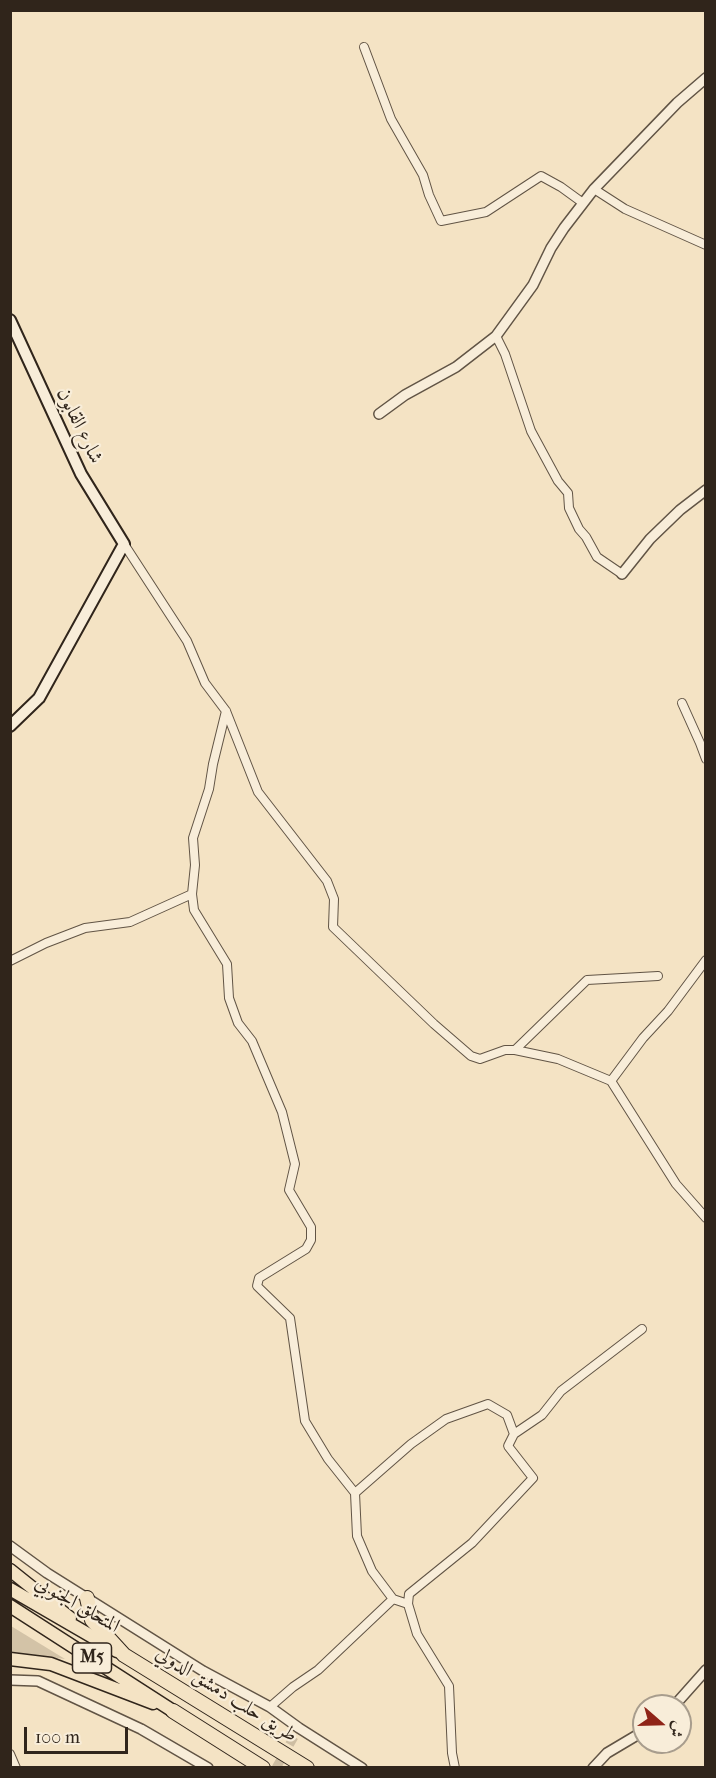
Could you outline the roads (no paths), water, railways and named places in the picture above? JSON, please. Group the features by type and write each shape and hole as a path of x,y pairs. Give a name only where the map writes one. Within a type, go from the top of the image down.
{"highway":[{"path":"10,1570 51,1600 86,1633"},
{"name":"المتحلق الجنوبي","path":"10,1589 124,1655"},
{"name":"طريق حلب دمشق الدولي","path":"87,1598 92,1620 124,1655 307,1767"},
{"name":"المتحلق الجنوبي","path":"10,1606 173,1711"},
{"path":"10,1659 51,1664 173,1711"},
{"name":"طريق حلب دمشق الدولي","path":"173,1711 263,1767"}],"main road":[{"name":"شارع القابون","path":"10,320 81,474 124,544"},
{"path":"10,726 39,698 124,544"}],"street":[{"path":"364,47 391,119 423,175 441,221 486,212 541,176 583,203"},
{"path":"379,414 405,395 456,367 496,336 533,285 551,248 594,189 677,103 705,78"},
{"path":"594,189 625,209 705,245"},
{"path":"496,336 506,354 531,431 558,481 568,493 569,508 597,557 622,574 650,539 705,490"},
{"path":"124,544 187,641 205,683 226,711 258,792 327,881 333,899 333,927 434,1024 471,1056 480,1059 505,1050 515,1050 558,1059 611,1081 676,1184 705,1218"},
{"path":"682,703 705,759"},
{"path":"226,711 209,789 193,838 194,910 227,964 229,998 238,1023 252,1041 282,1112 295,1164 289,1190 311,1227 311,1240 306,1249 259,1278 257,1286 290,1318 305,1421 328,1459 355,1493 357,1536 372,1571 393,1599 408,1604"},
{"path":"10,961 46,943 85,928 130,922 192,894"},
{"path":"611,1081 643,1038 668,1011 705,960"},
{"path":"515,1050 587,980 658,975"},
{"path":"455,1767 452,1753 449,1686 417,1634 408,1604 410,1594 472,1543 533,1478 508,1446 514,1434 542,1415 561,1391 642,1329"},
{"path":"355,1493 411,1444 446,1419 488,1404 507,1416 514,1434"},
{"path":"10,1546 46,1573 202,1671 270,1707 362,1767"},
{"path":"270,1707 318,1670 393,1599"},
{"path":"684,1694 705,1670"},
{"path":"10,1680 38,1681 141,1729 208,1767"},
{"path":"593,1767 607,1753 632,1738"},
{"path":"10,1754 16,1767"}],"tunnel":[{"path":"276,1768 299,1728"}]}
